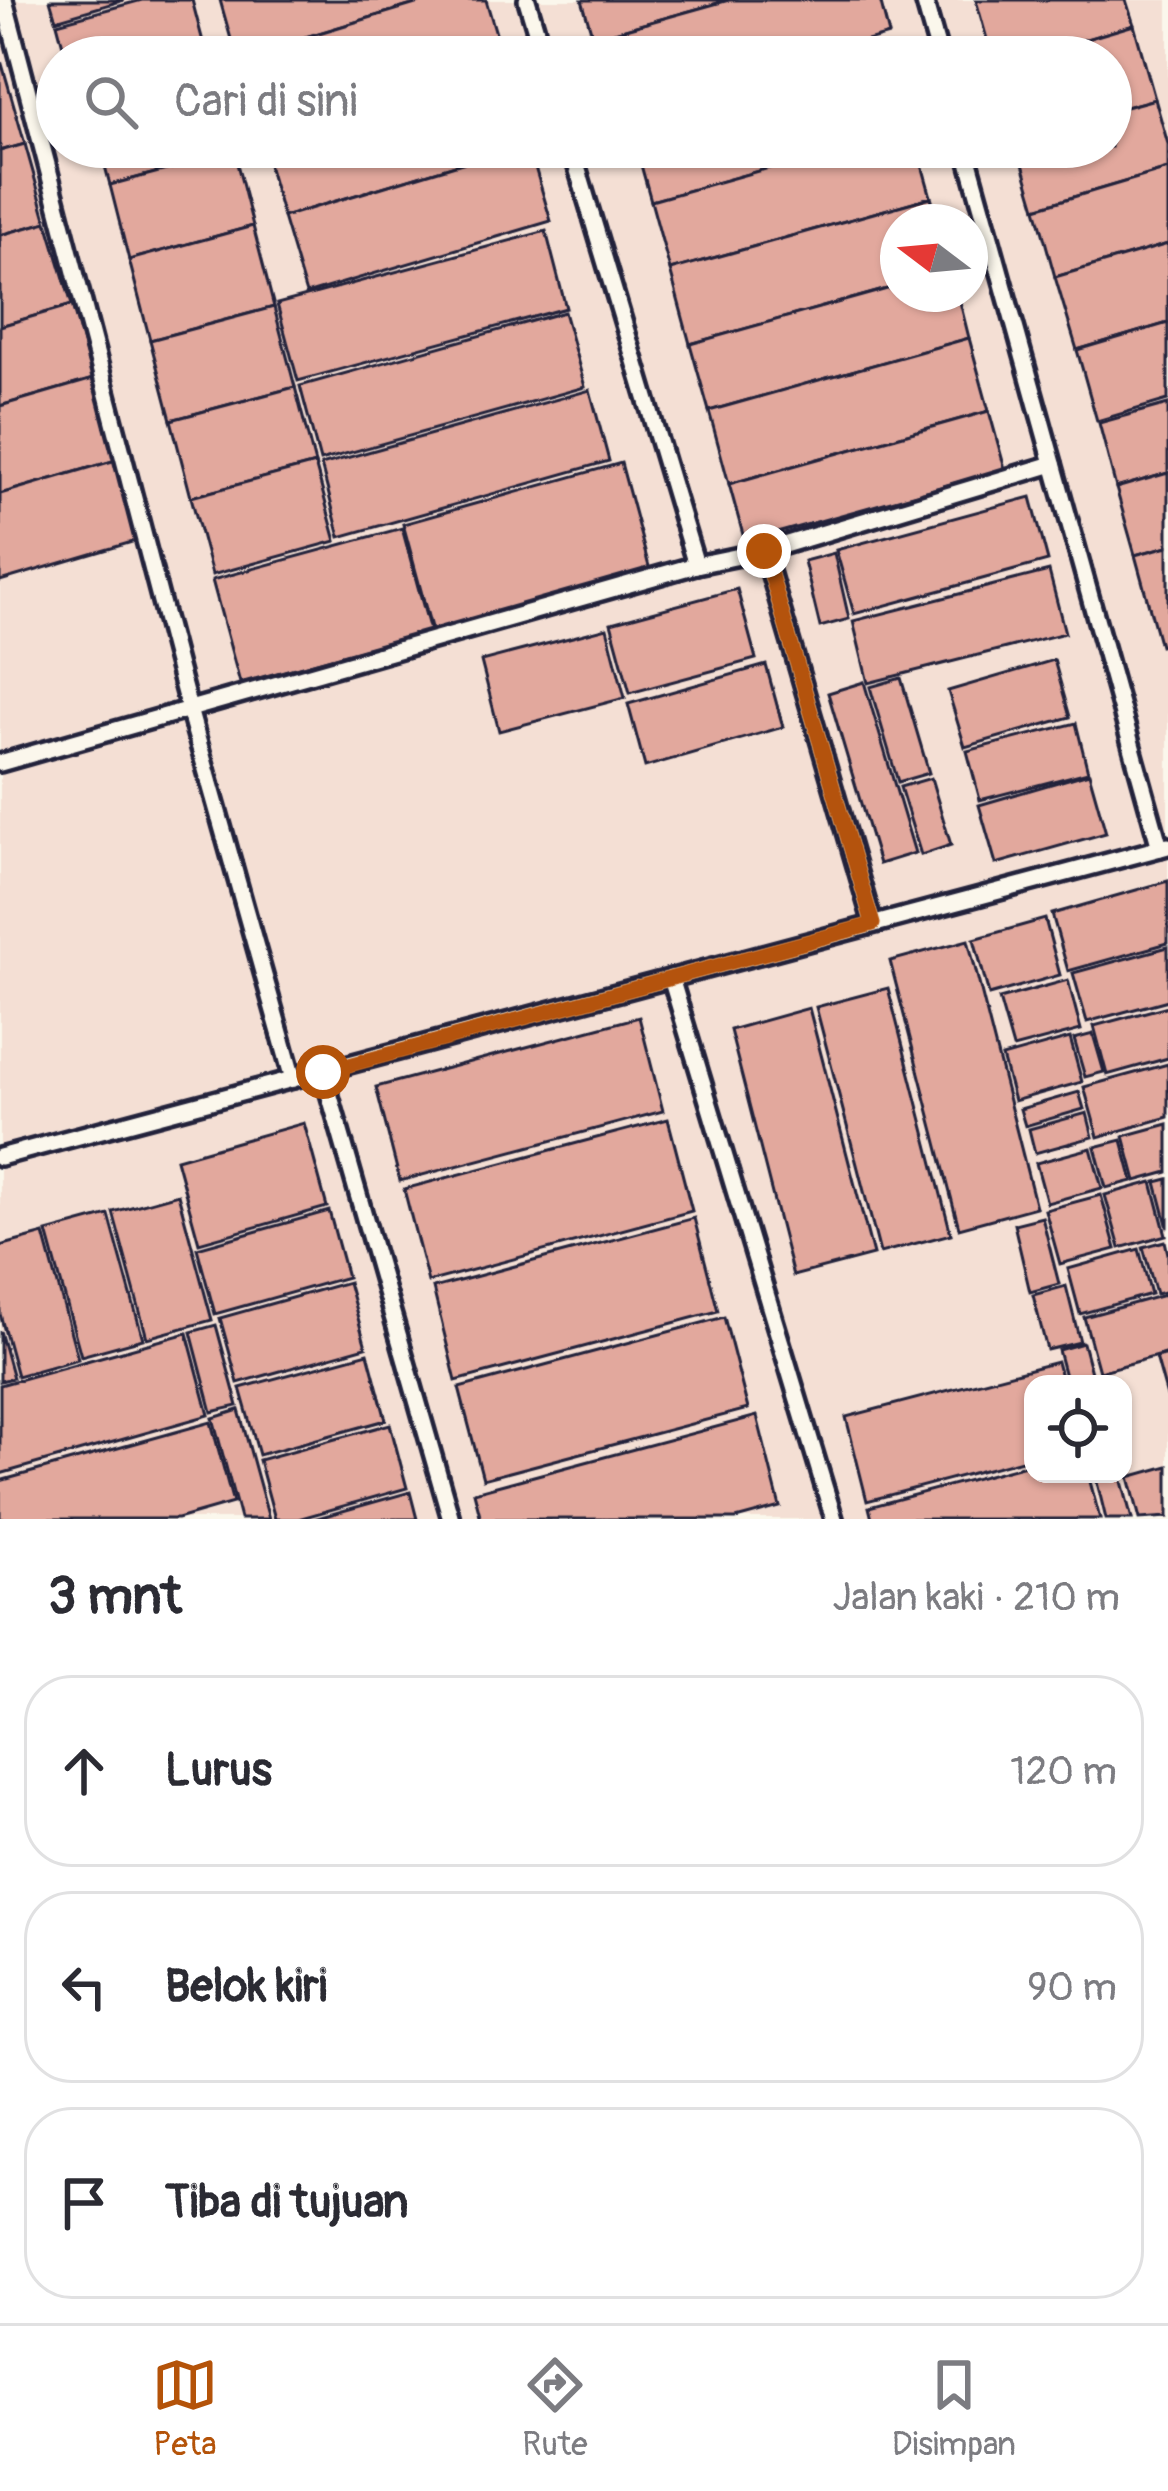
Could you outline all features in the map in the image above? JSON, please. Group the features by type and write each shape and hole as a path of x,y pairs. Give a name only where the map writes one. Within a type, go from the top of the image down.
{"lane":[{"path":"4,0 36,123"},
{"path":"527,0 538,36"},
{"path":"924,0 934,36"},
{"path":"48,168 189,709 293,1079"},
{"path":"577,168 695,565"},
{"path":"0,1157 1164,847 971,168"},
{"path":"0,763 695,565 764,551 1053,464"},
{"path":"764,551 873,924"},
{"path":"671,978 834,1519"},
{"path":"323,1072 451,1519"}],"shaded area":[{"path":"0,0 1168,0 1168,1519 0,1519"}],"building":[{"path":"50,0 124,0 56,20"},
{"path":"142,0 192,0 201,36 60,36 57,23"},
{"path":"220,0 429,0 307,36 230,36"},
{"path":"429,0 486,0 497,36 309,36"},
{"path":"582,0 729,0 600,36 592,36"},
{"path":"729,0 880,0 889,35 885,36 600,36"},
{"path":"976,0 1126,0 1134,25 1097,36 986,36"},
{"path":"1134,25 1155,99 1132,105 1132,36 1097,36"},
{"path":"0,65 25,144 0,151"},
{"path":"1155,99 1168,144 1168,169 1036,208 1024,168 1132,168 1132,105"},
{"path":"25,144 47,222 0,235 0,151"},
{"path":"106,168 174,168 110,185"},
{"path":"174,168 238,168 253,226 129,260 110,185"},
{"path":"269,168 445,168 283,217"},
{"path":"445,168 535,168 551,221 306,294 283,217"},
{"path":"642,168 769,168 651,201"},
{"path":"769,168 923,168 931,197 880,204 880,211 670,270 651,201"},
{"path":"1168,169 1168,244 1055,277 1036,208"},
{"path":"931,197 933,204 906,204"},
{"path":"880,211 880,291 690,344 670,270"},
{"path":"47,222 72,305 0,326 0,235"},
{"path":"253,226 274,307 150,340 129,260"},
{"path":"546,231 566,308 298,381 277,304"},
{"path":"1168,244 1168,323 1077,350 1055,277"},
{"path":"880,291 880,312 962,312 969,338 709,411 690,344"},
{"path":"72,305 93,379 0,406 0,326"},
{"path":"274,307 295,387 171,420 150,340"},
{"path":"564,312 585,387 320,461 300,386"},
{"path":"1168,323 1168,400 1097,421 1077,350"},
{"path":"969,338 989,411 729,484 709,411"},
{"path":"93,379 116,460 0,494 0,406"},
{"path":"295,387 315,464 191,497 171,420"},
{"path":"590,390 609,461 340,537 321,465"},
{"path":"1168,404 1168,473 1116,488 1099,423"},
{"path":"989,411 1005,469 745,542 729,484"},
{"path":"116,460 139,540 0,581 0,494"},
{"path":"621,463 651,574 433,635 403,524"},
{"path":"315,464 336,541 212,575 191,497"},
{"path":"1168,473 1168,546 1135,555 1116,488"},
{"path":"1031,497 1048,561 854,614 836,550"},
{"path":"402,528 430,631 240,683 212,580"},
{"path":"1168,546 1168,644 1160,646 1135,555"},
{"path":"834,553 849,619 820,627 804,561"},
{"path":"1049,571 1065,633 868,683 853,621"},
{"path":"737,589 756,659 630,693 611,623"},
{"path":"607,628 625,698 499,731 481,661"},
{"path":"1054,660 1070,717 965,747 948,691"},
{"path":"766,665 783,727 645,767 628,704"},
{"path":"901,678 929,773 898,782 870,687"},
{"path":"864,682 915,853 879,864 828,693"},
{"path":"1076,723 1088,772 980,800 967,751"},
{"path":"1089,773 1106,833 996,864 979,805"},
{"path":"931,778 951,845 921,855 900,787"},
{"path":"1168,881 1168,943 1068,971 1052,914"},
{"path":"1045,919 1060,975 989,995 974,939"},
{"path":"968,940 1036,1207 959,1228 890,961"},
{"path":"1168,947 1168,1000 1087,1022 1073,973"},
{"path":"1068,980 1081,1030 1013,1048 999,999"},
{"path":"888,988 951,1234 880,1253 816,1007"},
{"path":"1168,1006 1168,1058 1107,1075 1094,1026"},
{"path":"809,1008 873,1255 793,1276 730,1030"},
{"path":"639,1017 663,1111 400,1181 376,1087"},
{"path":"1093,1034 1104,1072 1085,1077 1074,1039"},
{"path":"1070,1038 1082,1082 1014,1101 1002,1057"},
{"path":"1168,1064 1168,1117 1098,1137 1084,1087"},
{"path":"1079,1092 1084,1109 1025,1126 1020,1109"},
{"path":"1087,1113 1093,1137 1035,1153 1029,1129"},
{"path":"668,1119 692,1211 428,1282 404,1189"},
{"path":"304,1123 327,1207 199,1243 176,1159"},
{"path":"1168,1124 1168,1172 1136,1181 1124,1136"},
{"path":"1122,1140 1133,1181 1106,1188 1095,1147"},
{"path":"1091,1148 1102,1188 1047,1203 1036,1163"},
{"path":"1168,1179 1168,1228 1156,1182"},
{"path":"1152,1182 1166,1235 1120,1248 1105,1195"},
{"path":"178,1194 212,1320 147,1338 113,1212"},
{"path":"1101,1195 1116,1249 1060,1264 1045,1210"},
{"path":"329,1211 347,1277 215,1314 197,1248"},
{"path":"109,1215 143,1339 81,1356 47,1232"},
{"path":"1042,1217 1059,1284 1030,1292 1014,1224"},
{"path":"694,1218 718,1311 456,1381 433,1288"},
{"path":"44,1234 78,1359 17,1376 0,1314 0,1246"},
{"path":"1165,1241 1168,1291 1156,1294 1143,1247"},
{"path":"1139,1249 1151,1294 1080,1314 1068,1269"},
{"path":"348,1282 366,1347 238,1383 220,1318"},
{"path":"1066,1286 1080,1342 1047,1350 1033,1295"},
{"path":"1168,1294 1168,1353 1099,1372 1084,1317"},
{"path":"724,1317 748,1409 483,1479 459,1388"},
{"path":"216,1325 238,1406 212,1412 191,1332"},
{"path":"0,1331 13,1378 0,1381"},
{"path":"187,1333 209,1415 0,1474 0,1385"},
{"path":"1083,1343 1092,1375 1065,1375 1058,1350"},
{"path":"368,1353 386,1420 259,1455 240,1388"},
{"path":"1168,1354 1168,1400 1156,1357"},
{"path":"1057,1362 1061,1375 1024,1375 1024,1459 867,1501 846,1417"},
{"path":"239,1410 269,1519 240,1519 213,1418"},
{"path":"757,1416 780,1507 736,1519 481,1519 474,1492"},
{"path":"211,1422 233,1503 177,1519 0,1519 0,1481"},
{"path":"390,1424 407,1488 298,1519 275,1519 259,1460"},
{"path":"1024,1465 1024,1483 1090,1483 1100,1519 872,1519 869,1507"},
{"path":"1168,1466 1168,1517 1140,1519 1132,1476"},
{"path":"1097,1483 1122,1483 1132,1519 1106,1519"},
{"path":"410,1492 417,1519 314,1519"}],"route":[{"path":"323,1072 873,924 764,551"}]}
